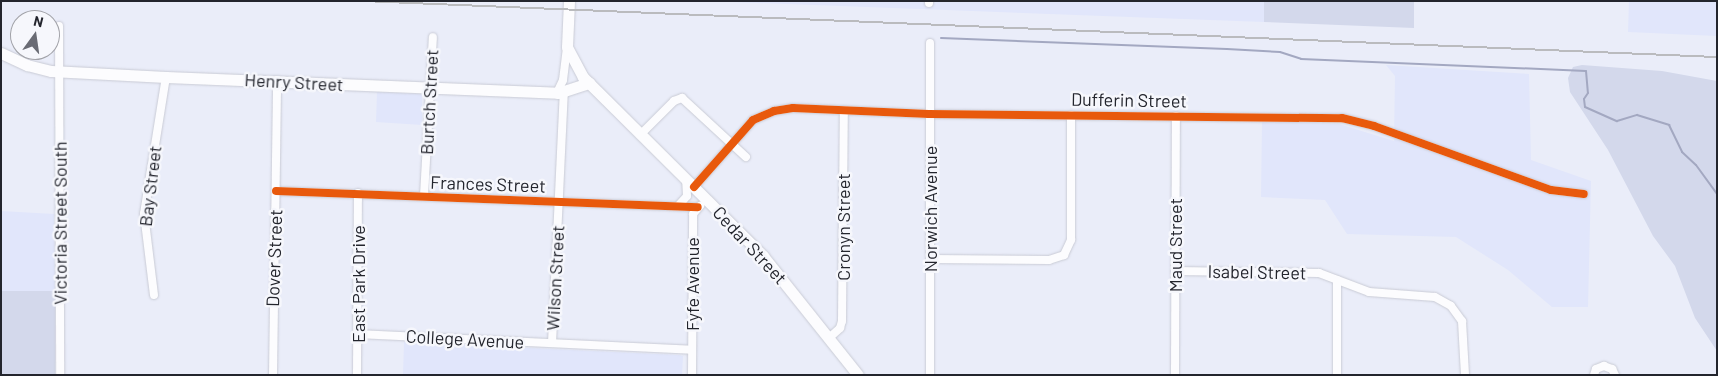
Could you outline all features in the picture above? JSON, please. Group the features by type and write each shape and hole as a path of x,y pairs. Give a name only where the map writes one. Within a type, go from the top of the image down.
{"main road":[{"name":"Wilson Street","path":"568,1 567,47 575,66 589,83"},
{"name":"Henry Street","path":"1,53 27,65 59,72 560,92 589,83"},
{"name":"Cedar Street","path":"589,83 690,183 703,204 769,263 858,375"}],"street":[{"name":"Burtch Street","path":"424,196 432,37"},
{"name":"Norwich Avenue","path":"930,43 930,375"},
{"name":"Wilson Street","path":"552,343 559,202 560,92 567,47"},
{"name":"Victoria Street South","path":"59,60 60,375"},
{"name":"Bay Street","path":"154,295 144,214 166,77"},
{"name":"Dover Street","path":"272,375 277,80"},
{"path":"640,135 674,101 682,98 746,157"},
{"name":"Dufferin Street","path":"690,183 753,120 774,111 844,110 929,114 1331,117 1355,120 1551,190 1584,194"},
{"name":"Cronyn Street","path":"829,338 840,328 842,321 844,110"},
{"path":"930,259 1049,260 1064,255 1071,240 1071,115"},
{"name":"Maud Street","path":"1175,375 1176,116"},
{"path":"678,206 686,199 690,183"},
{"name":"Frances Street","path":"276,191 678,206 703,204"},
{"name":"East Park Drive","path":"357,375 358,194"},
{"name":"Fyfe Avenue","path":"692,375 693,214 703,204"},
{"name":"Isabel Street","path":"1176,270 1314,273 1369,292 1428,295 1451,306 1463,325 1465,375"},
{"path":"1337,280 1337,375"},
{"name":"College Avenue","path":"358,334 692,350"},
{"path":"1594,375 1596,369 1604,366 1612,369 1615,375"}],"shaded area":[{"path":"706,1 1264,1 1264,22"},
{"path":"1264,1 1414,1 1414,28 1264,22"},
{"path":"1629,1 1717,1 1717,36 1628,32"},
{"path":"1386,65 1529,74 1531,160 1591,181 1588,307 1552,307 1508,270 1456,237 1347,234 1325,200 1261,197 1262,121 1339,124 1394,141 1395,76"},
{"path":"1582,65 1662,71 1717,81 1717,351 1695,318 1675,266 1653,236 1608,150 1570,92 1568,78 1573,67"},
{"path":"377,92 422,94 422,125 376,122"},
{"path":"1,211 54,214 55,291 1,291"},
{"path":"1,291 55,291 55,375 1,375"},
{"path":"404,342 679,355 683,356 682,375 403,375"}],"waterway":[{"path":"941,38 1227,49 1280,52 1301,59 1586,71 1588,93 1584,99 1585,107 1617,121 1637,115 1669,125 1682,152 1696,165 1717,194"}],"railway":[{"path":"363,1 1717,57"}],"cycle path":[{"path":"694,187 753,120 774,111 793,108 929,114 1342,118 1374,126 1551,190 1584,194"},
{"path":"276,191 698,207"}]}
